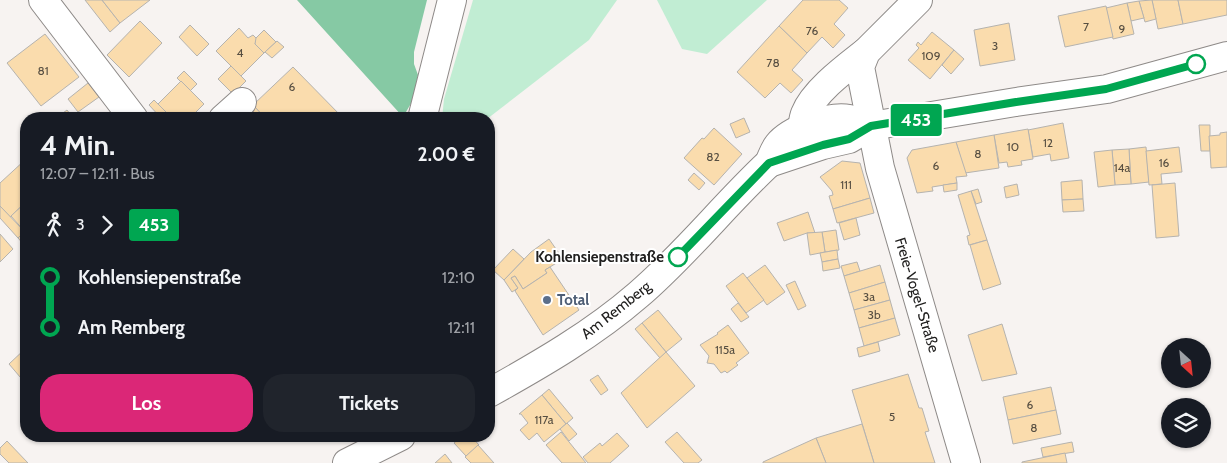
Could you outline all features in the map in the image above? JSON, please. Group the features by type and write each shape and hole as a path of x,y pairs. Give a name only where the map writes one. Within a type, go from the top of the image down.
{"street":[{"path":"43,0 129,112"},
{"path":"424,112 452,0"},
{"path":"802,129 805,114 820,93 866,52 918,0"},
{"path":"866,52 860,67 871,126 1106,89 1227,56"},
{"name":"Am Remberg","path":"495,390 554,356 600,325 637,296 672,264 769,163 777,146 786,138 802,129 825,121 847,119 871,126"},
{"name":"Am Remberg","path":"769,163 823,145 849,139 871,126"},
{"name":"Freie-Vogel-Straße","path":"871,126 880,168 966,463"},
{"path":"347,463 388,442"}],"green space":[{"path":"297,0 427,0 414,52 414,64 418,75 413,100 406,112 398,112"},
{"path":"473,0 617,0 589,40 495,113 443,112 444,99"},
{"path":"657,0 767,0 707,54 682,49"}],"building":[{"path":"85,0 102,0 120,23 110,32"},
{"path":"102,0 150,0 120,23"},
{"path":"803,0 839,0 848,8 834,24 845,35 833,48 822,37 807,53 779,26"},
{"path":"1152,0 1178,0 1183,24 1158,29"},
{"path":"1152,0 1156,19 1145,22 1139,1"},
{"path":"1178,0 1227,0 1227,15 1183,24"},
{"path":"1139,1 1144,18 1131,21 1127,3"},
{"path":"1127,3 1134,34 1113,39 1106,8"},
{"path":"1106,6 1113,37 1065,47 1058,16"},
{"path":"140,21 162,43 129,77 107,55"},
{"path":"1009,23 1015,60 980,66 974,30"},
{"path":"190,25 209,44 197,56 179,37"},
{"path":"779,26 807,53 792,70 803,80 791,93 780,83 765,98 737,72"},
{"path":"239,28 248,38 253,35 257,39 255,44 264,53 241,76 216,51"},
{"path":"264,30 276,42 264,53 255,44 256,38"},
{"path":"932,32 954,50 930,79 908,60 919,48 916,45 918,42 921,45"},
{"path":"45,34 79,77 41,106 7,63"},
{"path":"277,41 284,47 272,58 265,52"},
{"path":"954,50 964,59 951,74 942,65"},
{"path":"231,66 246,81 233,94 218,79"},
{"path":"293,67 337,112 260,112 253,105"},
{"path":"184,71 197,84 190,91 177,78"},
{"path":"181,81 204,104 196,112 166,112 158,104"},
{"path":"88,83 99,97 78,112 68,99"},
{"path":"154,100 166,112 155,112 149,105"},
{"path":"253,105 260,112 248,112"},
{"path":"744,118 750,132 736,138 730,124"},
{"path":"1063,123 1069,158 1051,161 1050,154 1033,157 1028,130"},
{"path":"1199,125 1210,125 1210,151 1201,151"},
{"path":"714,128 742,154 714,185 684,158"},
{"path":"1028,129 1033,159 1021,161 1022,165 1008,167 1007,162 999,163 994,135"},
{"path":"1227,132 1227,167 1211,168 1209,136"},
{"path":"994,135 999,168 965,173 956,142"},
{"path":"956,142 967,176 956,177 957,183 932,187 933,191 917,193 907,158 912,150"},
{"path":"1146,147 1149,182 1131,184 1129,149"},
{"path":"1179,147 1182,172 1161,174 1162,184 1149,185 1146,151"},
{"path":"1129,149 1131,184 1115,185 1112,150"},
{"path":"1112,150 1115,185 1098,187 1094,152"},
{"path":"842,161 860,163 870,198 833,209 829,196 833,195 832,191 820,177"},
{"path":"20,165 20,208 10,217 0,206 0,183"},
{"path":"694,173 705,183 699,190 688,180"},
{"path":"1082,180 1083,199 1062,200 1061,182"},
{"path":"957,183 957,190 944,192 943,185"},
{"path":"1175,183 1179,236 1156,238 1152,185"},
{"path":"1017,184 1019,195 1006,198 1004,187"},
{"path":"978,189 982,202 976,204 971,191"},
{"path":"971,191 987,240 969,245 967,236 970,235 958,195"},
{"path":"870,198 874,213 837,223 833,209"},
{"path":"1083,199 1084,211 1063,212 1062,200"},
{"path":"0,206 20,227 20,236 18,238 0,218"},
{"path":"20,208 20,226 11,216"},
{"path":"808,212 815,233 807,233 784,241 777,223"},
{"path":"856,218 860,235 844,240 839,223"},
{"path":"836,230 839,250 825,252 822,232"},
{"path":"822,232 825,252 810,255 807,233"},
{"path":"0,234 13,249 0,262"},
{"path":"549,239 563,259 545,270 547,273 523,289 515,276 511,278 518,288 512,292 504,280 531,252"},
{"path":"987,240 1001,284 983,290 970,245"},
{"path":"513,249 524,259 504,280 495,272 495,268"},
{"path":"837,250 838,259 822,262 820,253"},
{"path":"838,259 840,268 823,271 822,262"},
{"path":"857,262 860,271 844,276 841,266"},
{"path":"765,265 785,292 767,305 747,278"},
{"path":"880,265 885,282 849,293 844,276"},
{"name":"Total","path":"550,267 579,310 543,335 515,291 518,288 511,278 515,276 523,289 547,273 545,270"},
{"path":"743,273 764,300 746,313 726,286"},
{"path":"795,281 806,306 798,310 786,285"},
{"path":"885,282 890,300 854,310 849,293"},
{"path":"890,300 895,318 859,328 854,310"},
{"path":"738,303 749,317 741,322 731,309"},
{"path":"658,310 682,339 666,352 642,323"},
{"path":"895,318 900,335 864,346 859,328"},
{"path":"642,323 666,352 660,358 635,329"},
{"path":"1002,324 1017,374 982,381 968,335"},
{"path":"728,325 749,353 727,373 725,371 721,373 714,364 707,363 709,356 700,345 718,334"},
{"path":"878,342 880,351 859,357 857,348"},
{"path":"666,352 695,386 647,428 621,393"},
{"path":"20,354 20,377 9,364"},
{"path":"908,374 929,431 925,432 935,463 874,463 852,390"},
{"path":"598,375 608,390 601,395 590,380"},
{"path":"1051,387 1056,410 1008,420 1003,397"},
{"path":"549,389 573,418 566,424 542,395"},
{"path":"542,395 566,424 544,442 537,433 529,440 520,430 528,423 519,414"},
{"path":"1056,410 1061,434 1013,444 1008,420"},
{"path":"567,423 577,434 569,441 560,429"},
{"path":"862,424 874,463 826,463 816,438"},
{"path":"561,432 586,463 562,463 546,445"},
{"path":"677,432 702,460 698,463 684,463 665,442"},
{"path":"617,433 629,446 610,463 588,463 583,457 600,443 602,446"},
{"path":"816,438 826,463 763,463 763,462"},
{"path":"7,441 28,463 9,463 0,454 0,448"},
{"path":"476,442 479,445 466,456 454,443"},
{"path":"1072,442 1074,452 1043,457 1041,448"},
{"path":"478,445 494,463 471,463 465,457"},
{"path":"1065,453 1067,463 1022,463 1022,462"},
{"path":"445,454 452,463 435,463"}],"bus line":[{"name":"453","path":"678,257 769,163 823,145 849,139 871,126 1106,89 1196,64"}],"place":[{"name":"Kohlensiepenstraße","path":"678,257"},
{"name":"Total","path":"547,300"}]}
